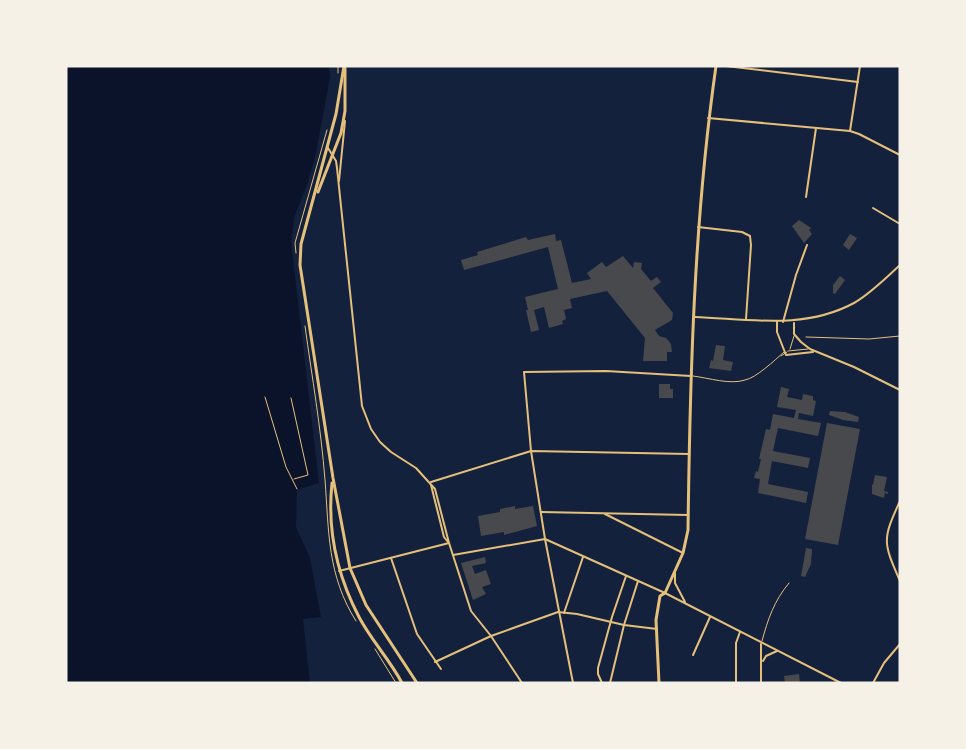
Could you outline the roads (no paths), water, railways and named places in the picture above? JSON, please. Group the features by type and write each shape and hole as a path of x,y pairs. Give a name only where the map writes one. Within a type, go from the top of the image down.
{"main road":[{"path":"312,207 341,133 345,116 345,66"},
{"path":"345,66 328,148 301,244 300,265 333,478 350,568 366,605 417,683"},
{"path":"659,683 657,629 660,596 665,594 686,543 698,227 708,118 716,66"},
{"path":"333,478 330,503 331,531 339,571 359,617 402,683"}],"street":[{"path":"726,66 858,82"},
{"path":"850,131 860,66"},
{"path":"339,193 345,116"},
{"path":"708,118 850,131 900,155"},
{"path":"806,197 816,128"},
{"path":"328,148 336,161 365,418 386,447 416,468 431,482 471,611 491,636 522,683"},
{"path":"873,208 900,224"},
{"path":"698,227 742,232 750,236 746,319"},
{"path":"783,322 807,246"},
{"path":"694,317 783,322 814,318 855,302 900,265"},
{"path":"777,321 777,332 786,353 815,352"},
{"path":"794,321 794,334 810,349 854,367 900,390"},
{"path":"573,683 558,612 531,451 524,372 606,371 691,376"},
{"path":"431,482 531,451 689,454"},
{"path":"900,501 886,535 888,552 900,581"},
{"path":"541,512 688,515"},
{"path":"604,514 683,553"},
{"path":"453,555 545,539 687,604 841,683"},
{"path":"339,571 449,543"},
{"path":"564,613 583,557"},
{"path":"391,558 417,634 441,669"},
{"path":"675,571 675,583 687,604"},
{"path":"602,683 598,668 610,622 626,576"},
{"path":"610,683 624,625 638,581"},
{"path":"435,662 491,636 558,612 657,629"},
{"path":"693,655 710,616"},
{"path":"736,683 736,643 740,632"},
{"path":"761,643 761,683"},
{"path":"873,683 884,663 900,645"},
{"path":"762,662 766,656 777,651"}],"lane":[{"path":"786,353 794,334"},
{"path":"691,376 730,381 746,380 758,374 779,356 810,349"},
{"path":"761,643 769,614 779,595 789,583"}],"water":[{"path":"66,66 329,66 330,77 316,153 295,215 291,241 319,483 297,490 296,527 310,558 321,617 303,619 310,683 66,683"}]}
